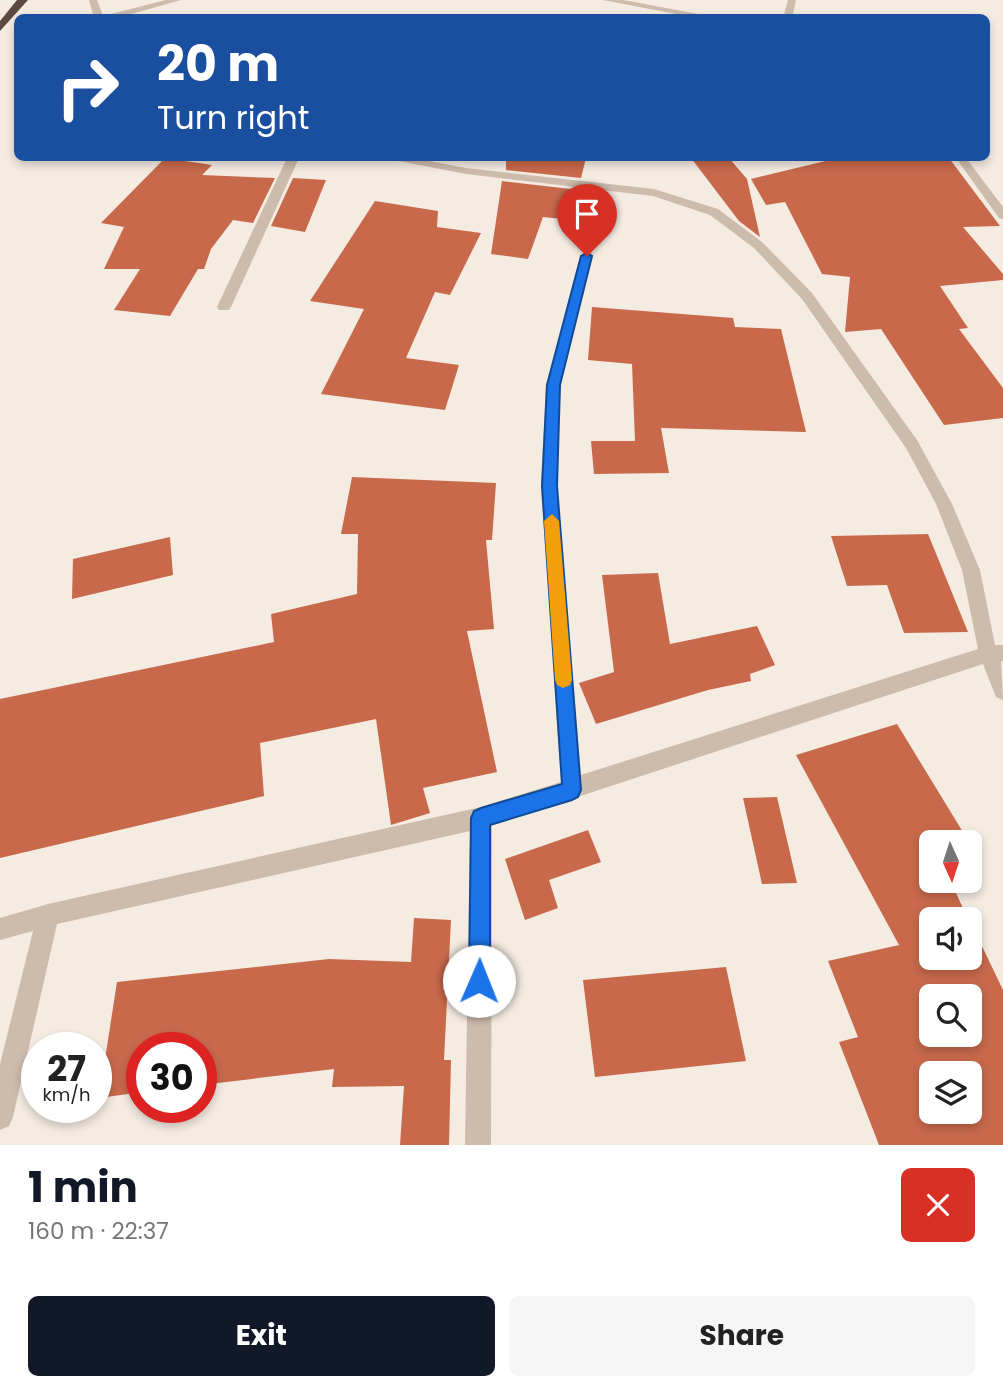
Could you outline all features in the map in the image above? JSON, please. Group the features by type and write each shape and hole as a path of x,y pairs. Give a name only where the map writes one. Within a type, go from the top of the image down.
{"highway":[{"path":"0,28 23,0"}],"street":[{"path":"119,14 177,0"},
{"path":"607,0 692,14"},
{"path":"224,307 292,161"},
{"path":"414,161 466,171 654,193 714,212 758,245 807,296 912,444 944,503 971,570 1003,691"},
{"path":"963,161 1003,215"},
{"path":"572,790 549,486 553,385 587,256"},
{"path":"0,929 48,915 481,818 995,653"},
{"path":"478,1145 481,818"},
{"path":"0,1118 48,915"}],"building":[{"path":"162,161 212,165 202,175 275,178 253,223 233,220 211,249 204,269 198,269 170,316 114,310 140,269 104,269 124,227 101,223"},
{"path":"506,161 585,161 581,178 506,170"},
{"path":"693,161 732,161 747,179 760,237 739,221"},
{"path":"826,161 951,161 1000,226 963,227 1003,274 1003,280 940,286 968,328 959,329 1003,388 1003,418 944,425 881,329 845,332 850,277 822,274 785,202 766,205 751,179"},
{"path":"293,178 326,180 305,232 271,226"},
{"path":"502,181 579,190 572,220 543,217 528,259 491,254"},
{"path":"375,201 438,211 437,227 481,233 450,295 435,292 406,358 459,365 445,410 321,394 364,309 310,301"},
{"path":"592,307 733,318 735,327 781,329 806,432 661,428 669,473 594,474 591,441 635,441 632,364 588,360"},
{"path":"352,477 496,483 492,540 486,540 494,629 467,631 497,772 423,788 430,813 391,825 376,719 260,743 264,796 0,858 0,699 274,642 271,614 357,594 358,534 341,534"},
{"path":"928,534 968,632 904,633 887,585 847,586 831,536"},
{"path":"170,537 173,575 72,599 73,559"},
{"path":"658,573 670,644 757,626 775,665 750,674 751,681 708,690 596,724 579,683 614,672 602,575"},
{"path":"897,724 962,830 919,830 919,893 956,893 962,907 919,907 919,970 982,970 982,946 1003,990 1003,1145 879,1145 839,1042 858,1037 828,961 899,945 796,755"},
{"path":"777,797 797,883 762,884 743,798"},
{"path":"588,830 601,862 549,880 558,908 525,920 505,859"},
{"path":"414,918 451,920 444,1060 451,1060 449,1145 400,1145 404,1086 332,1087 334,1069 217,1083 217,1032 126,1032 126,1094 112,1096 112,1032 109,1032 117,982 329,959 411,962"},
{"path":"726,967 746,1061 595,1077 583,980"}],"slow traffic":[{"path":"552,521 563,680"}],"route":[{"path":"479,981 481,818 572,790 549,486 553,385 587,256"}]}
